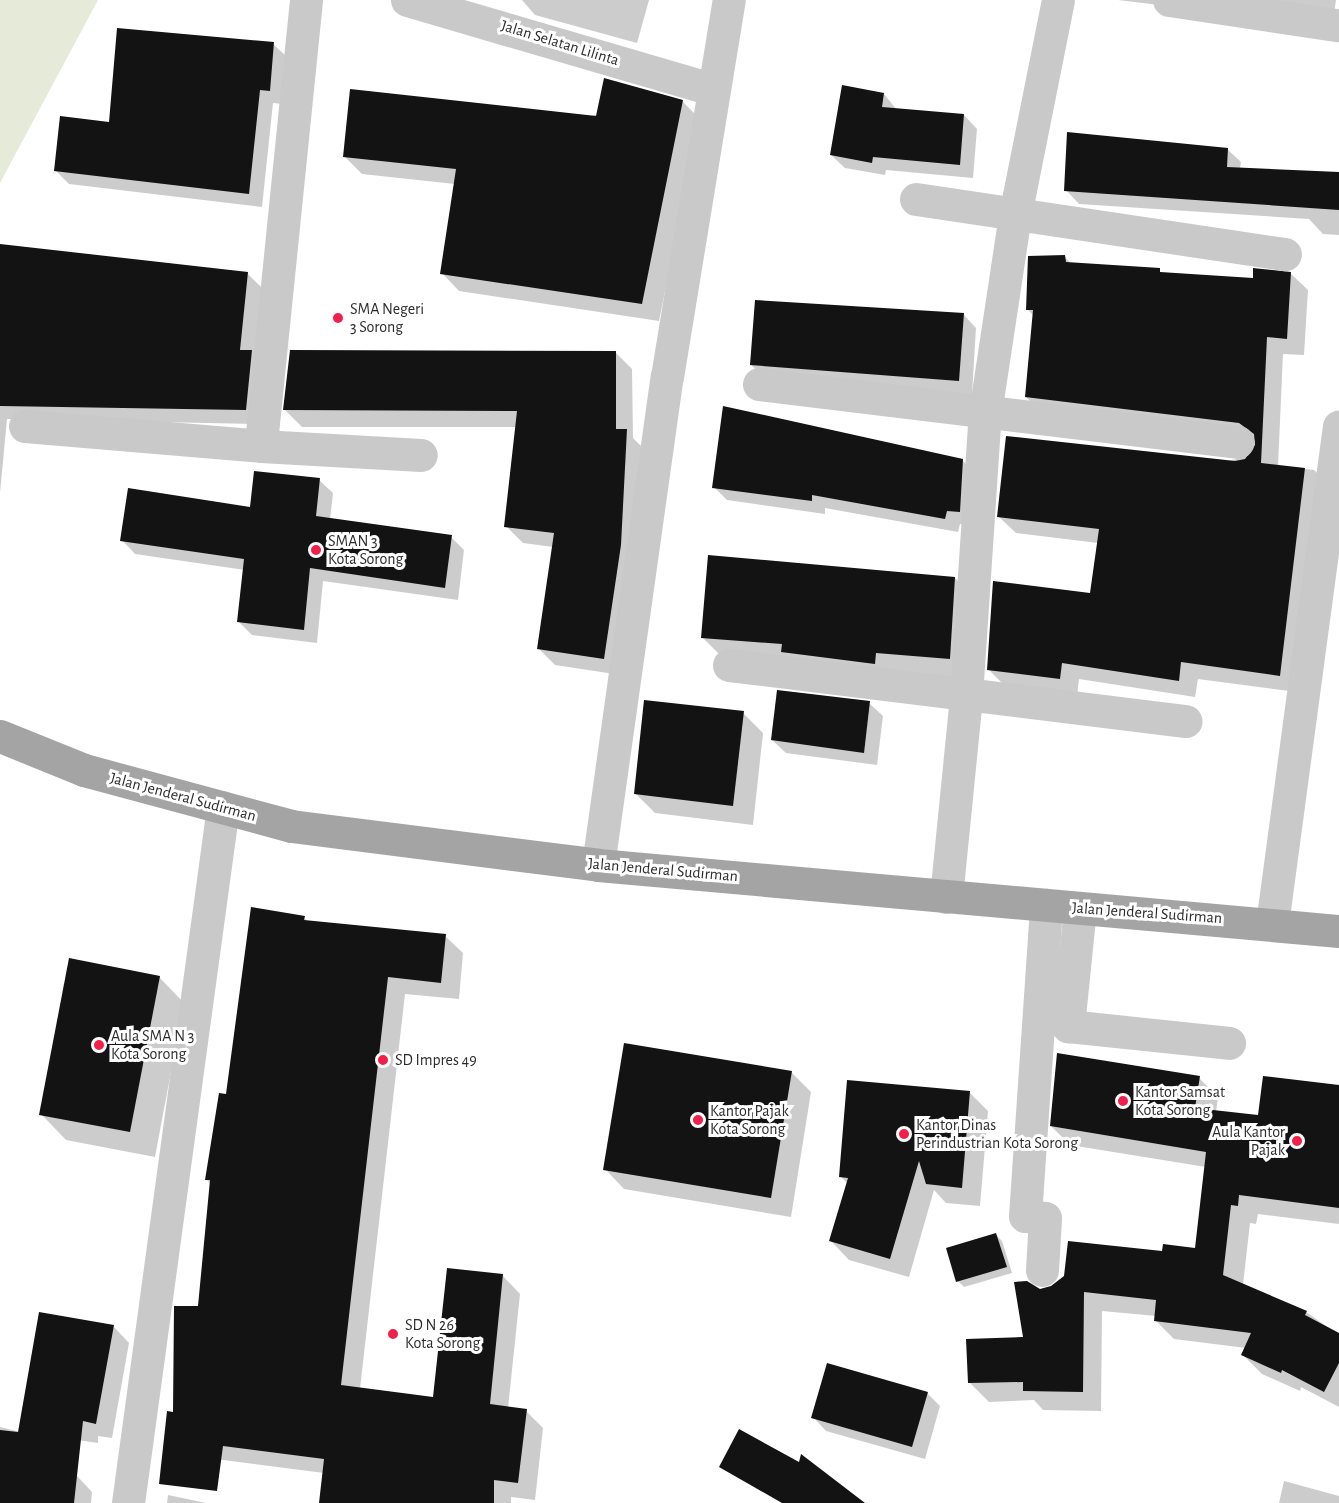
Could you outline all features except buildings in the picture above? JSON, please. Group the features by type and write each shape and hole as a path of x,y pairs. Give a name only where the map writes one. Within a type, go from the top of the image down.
{"main road":[{"name":"Jalan Jenderal Sudirman","path":"0,736 84,770 291,826 598,865 1339,931"}],"street":[{"path":"261,446 306,0"},
{"name":"Jalan Selatan Lilinta","path":"407,0 486,10 712,89"},
{"path":"598,865 667,377 712,89 729,0"},
{"path":"946,897 966,696 985,412 1016,215 1058,0"},
{"path":"1168,0 1336,25"},
{"path":"916,199 1285,254"},
{"path":"759,384 1237,442"},
{"path":"25,426 261,446 421,454"},
{"path":"1272,924 1339,426"},
{"path":"729,665 966,696 1186,720"},
{"path":"128,1503 223,807"},
{"path":"1042,1270 1045,1218 1025,1216 1046,905"},
{"path":"1080,908 1068,1026 1229,1043"}],"green space":[{"path":"0,0 98,0 0,183"}],"place":[{"name":"SMA Negeri 3 Sorong","path":"338,318"},
{"name":"SMAN 3 Kota Sorong","path":"316,550"},
{"name":"Aula SMA N 3 Kota Sorong","path":"99,1045"},
{"name":"SD Impres 49","path":"383,1060"},
{"name":"Kantor Samsat Kota Sorong","path":"1123,1101"},
{"name":"Kantor Pajak Kota Sorong","path":"698,1120"},
{"name":"Kantor Dinas Perindustrian Kota Sorong","path":"904,1134"},
{"name":"Aula Kantor Pajak","path":"1297,1141"},
{"name":"SD N 26 Kota Sorong","path":"393,1334"}]}
